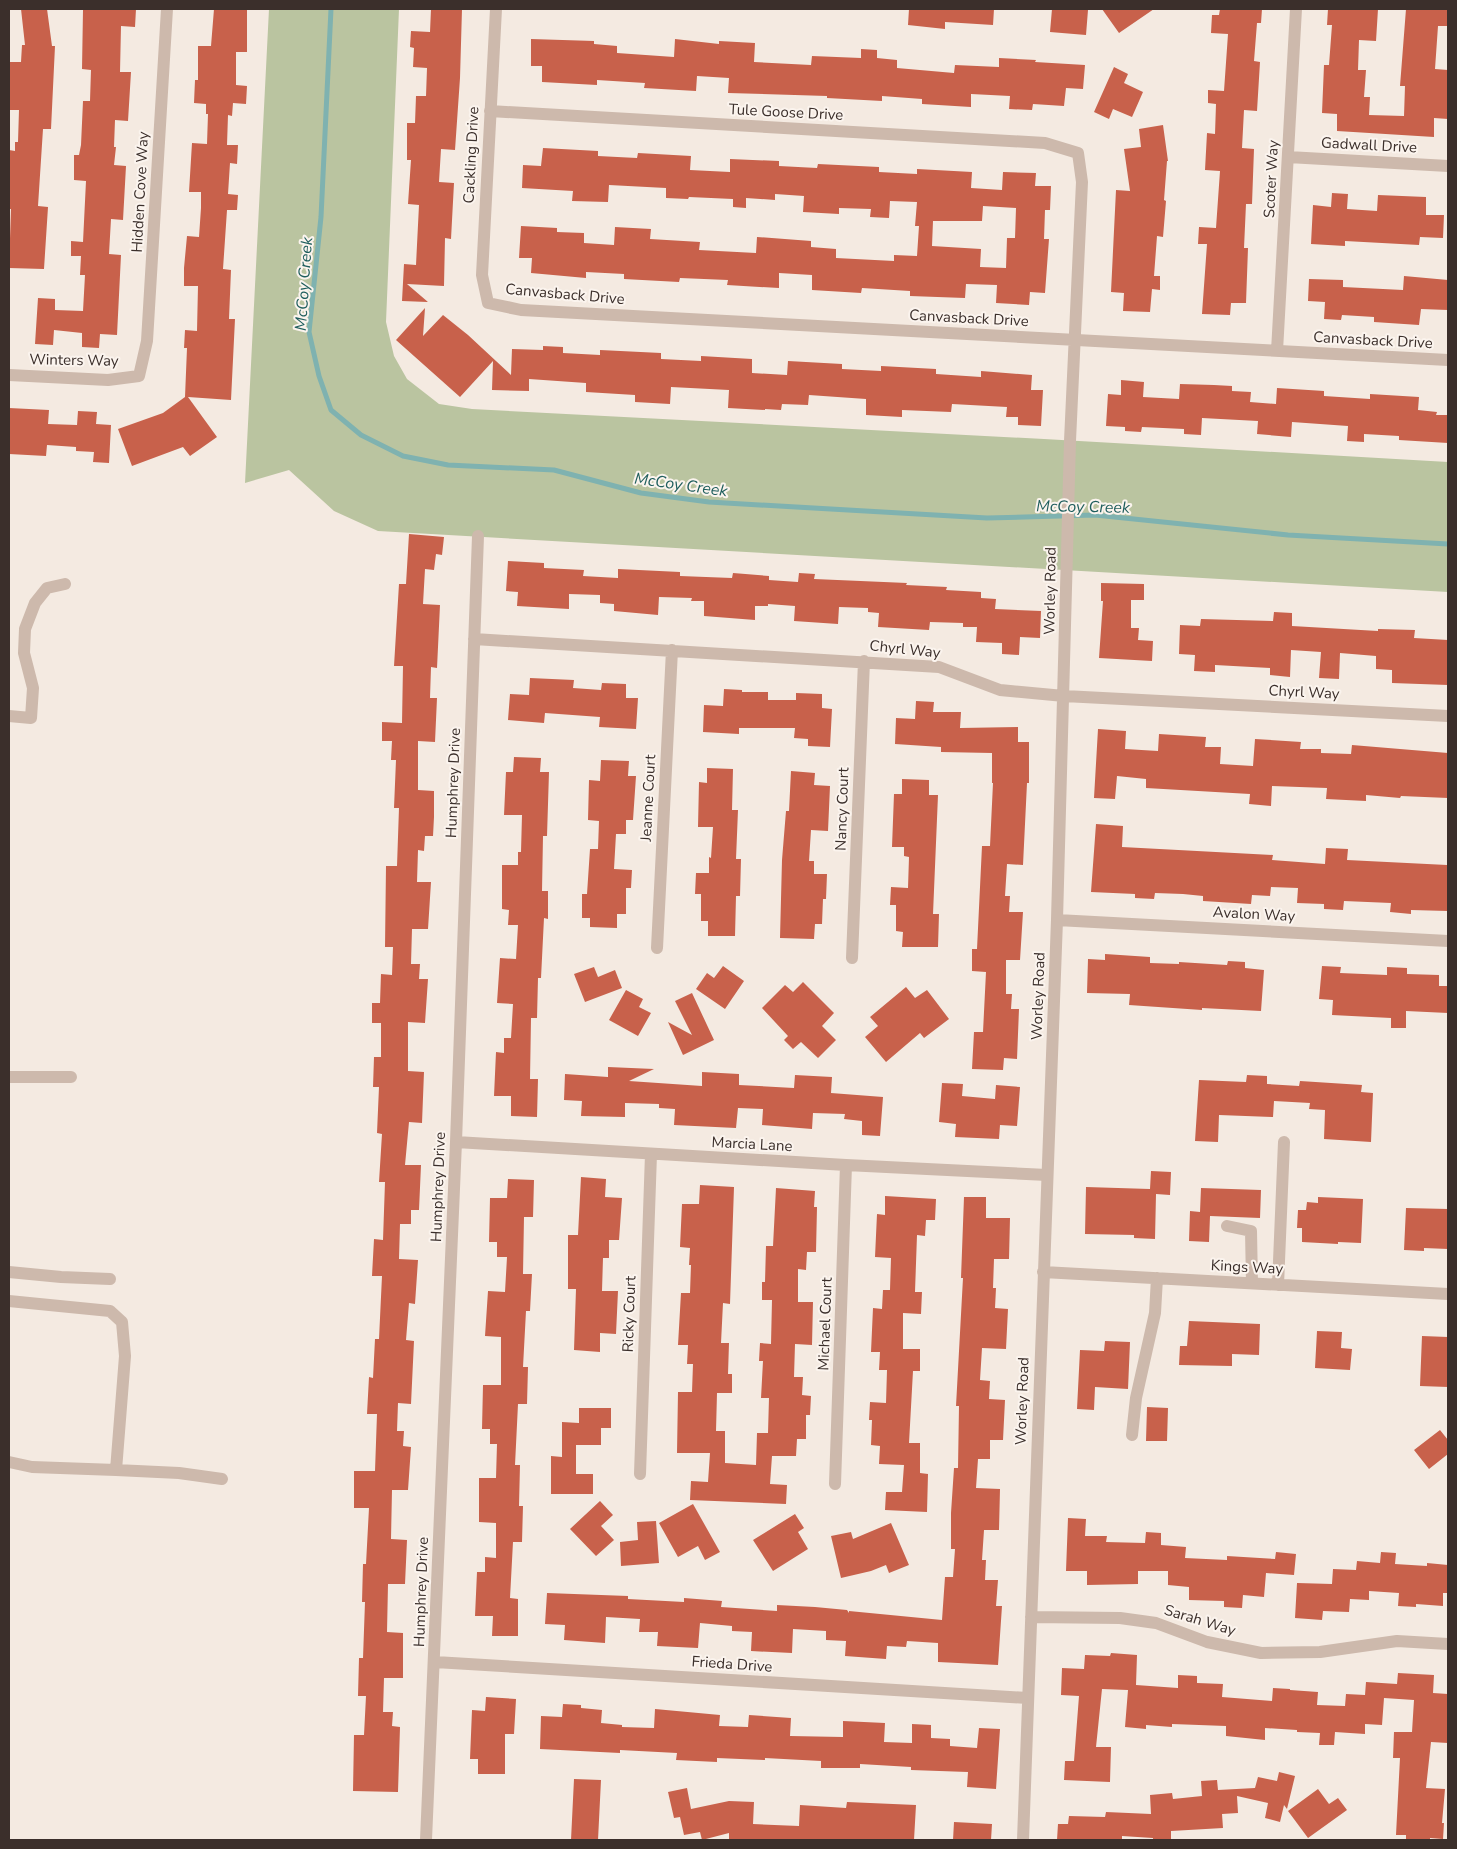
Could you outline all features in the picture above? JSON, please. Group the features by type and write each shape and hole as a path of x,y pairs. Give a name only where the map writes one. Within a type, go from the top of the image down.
{"street":[{"name":"Hidden Cove Way","path":"139,376 147,342 167,9"},
{"name":"Cackling Drive","path":"488,303 482,275 496,9"},
{"name":"Scoter Way","path":"1277,350 1296,9"},
{"name":"Tule Goose Drive","path":"490,111 1046,143 1078,153"},
{"name":"Worley Road","path":"1023,1840 1057,920 1070,441 1082,182 1078,153"},
{"name":"Gadwall Drive","path":"1288,157 1448,166"},
{"name":"Canvasback Drive","path":"488,303 520,310 1448,360"},
{"name":"Winters Way","path":"9,375 108,380 139,376"},
{"name":"Humphrey Drive","path":"426,1840 456,1142 478,536"},
{"path":"9,716 31,718 32,688 24,653 25,629 35,603 47,588 65,584"},
{"name":"Chyrl Way","path":"474,639 939,667 1000,690 1064,696 1448,716"},
{"name":"Jeanne Court","path":"657,948 672,650"},
{"name":"Nancy Court","path":"852,958 864,661"},
{"name":"Avalon Way","path":"1057,920 1448,941"},
{"path":"9,1076 71,1077"},
{"name":"Marcia Lane","path":"456,1142 1047,1175"},
{"path":"1278,1285 1284,1142"},
{"name":"Ricky Court","path":"640,1474 651,1154"},
{"name":"Michael Court","path":"836,1484 846,1165"},
{"path":"1227,1226 1251,1231 1252,1283"},
{"path":"9,1272 61,1277 110,1278"},
{"name":"Kings Way","path":"1043,1272 1448,1294"},
{"path":"1132,1435 1136,1398 1155,1313 1157,1278"},
{"path":"9,1301 110,1311 122,1322 125,1356 116,1470"},
{"path":"9,1462 32,1467 179,1473 222,1479"},
{"name":"Sarah Way","path":"1031,1617 1120,1618 1156,1623 1207,1642 1261,1653 1320,1652 1397,1641 1448,1644"},
{"name":"Frieda Drive","path":"434,1662 1027,1698"}],"green space":[{"path":"269,9 399,9 386,322 394,356 407,379 439,404 472,409 1448,462 1448,592 378,531 334,511 289,470 245,483"}],"building":[{"path":"21,9 47,9 52,46 55,46 51,129 43,129 38,206 48,207 44,269 9,268 11,209 9,209 9,150 15,151 15,142 18,142 19,110 9,110 9,62 21,62 22,45 25,45"},
{"path":"136,9 135,27 121,26 120,72 131,72 128,121 115,120 114,147 116,147 114,165 126,166 123,220 111,219 109,254 121,255 117,335 100,334 99,348 82,347 82,333 54,330 53,345 35,344 38,298 55,299 55,310 83,311 85,275 80,275 81,256 71,256 71,241 83,242 86,181 74,180 74,155 79,155 81,145 83,101 90,101 91,70 82,69 83,10"},
{"path":"214,9 247,9 247,52 236,52 236,85 247,86 246,104 233,103 232,116 228,115 227,145 238,145 237,164 230,163 228,194 238,195 237,210 227,210 223,269 231,270 229,319 235,319 231,400 188,397 217,437 190,456 183,447 132,466 118,429 163,413 185,397 187,348 184,348 185,330 197,331 198,286 184,286 184,268 187,236 199,237 201,208 201,192 189,192 192,143 207,144 208,114 206,114 206,104 194,103 195,80 198,80 198,46 211,46"},
{"path":"431,9 462,9 455,150 441,149 439,182 454,183 451,239 445,238 444,286 407,284 428,302 402,301 404,264 416,265 419,205 408,204 411,160 407,160 407,123 415,123 416,96 426,96 427,68 413,67 414,48 410,47 411,31 430,32"},
{"path":"909,9 994,9 993,25 945,22 945,29 908,25"},
{"path":"1052,9 1088,10 1086,35 1050,32"},
{"path":"1102,9 1154,9 1119,33"},
{"path":"1220,9 1262,9 1261,23 1257,23 1254,61 1260,62 1257,111 1244,110 1242,148 1254,149 1252,204 1246,204 1244,248 1248,248 1246,303 1231,303 1230,315 1202,314 1207,244 1198,244 1199,227 1216,228 1220,171 1205,170 1207,133 1215,134 1216,104 1208,103 1208,90 1224,91 1228,34 1211,33 1212,15 1219,15"},
{"path":"1328,9 1378,9 1376,41 1359,40 1358,70 1366,70 1364,97 1370,97 1369,115 1404,116 1405,86 1400,86 1406,9 1448,9 1448,26 1438,26 1435,69 1448,70 1448,119 1434,118 1434,137 1337,131 1337,114 1322,113 1324,65 1329,65 1332,25 1327,25"},
{"path":"531,39 594,41 594,44 617,46 617,53 674,57 675,39 719,44 719,41 755,43 754,62 811,65 812,56 861,58 861,49 877,50 877,58 897,60 897,68 954,73 955,65 999,67 999,58 1085,65 1083,89 1066,88 1064,106 1033,104 1032,110 1009,109 1010,96 971,94 971,107 922,104 922,99 882,96 882,101 827,98 827,96 728,93 729,78 697,76 696,91 644,88 645,83 597,80 597,85 542,82 542,66 531,66"},
{"path":"1114,67 1128,74 1124,83 1143,92 1132,117 1113,109 1109,119 1094,112"},
{"path":"1163,125 1168,161 1164,200 1166,201 1163,237 1157,236 1154,276 1160,276 1160,290 1152,289 1150,312 1123,311 1124,293 1111,292 1116,190 1130,191 1124,149 1141,147 1139,129"},
{"path":"543,148 598,151 598,156 637,158 638,153 691,156 690,170 730,172 730,159 779,161 779,166 817,168 818,164 879,167 879,172 917,174 917,169 972,172 971,188 1002,190 1003,172 1036,173 1035,186 1051,186 1050,210 1045,210 1044,239 1049,239 1045,293 1030,292 1029,305 996,303 997,285 966,284 965,298 910,296 910,291 862,288 861,293 812,290 812,275 779,273 779,288 727,285 728,280 680,278 679,282 624,279 624,274 586,272 586,278 531,273 532,258 519,258 521,226 557,228 557,232 584,233 584,243 614,245 615,227 651,229 650,239 700,242 699,250 756,253 757,237 811,241 811,247 836,249 836,258 894,261 894,255 917,256 919,226 915,226 917,202 890,201 889,218 870,217 871,209 839,208 839,214 803,212 804,196 775,194 775,200 746,198 746,208 733,207 733,199 666,198 666,188 609,185 608,202 572,201 573,191 522,188 523,165 541,166","holes":["983,206 1016,208 1015,238 1007,238 1006,268 980,267 981,249 932,246 933,221 982,221"]},
{"path":"1332,193 1348,194 1347,209 1377,211 1378,195 1426,197 1426,215 1444,215 1443,238 1420,237 1419,245 1345,241 1345,246 1311,244 1313,205 1331,207"},
{"path":"1404,276 1448,280 1448,310 1421,309 1419,325 1374,322 1374,317 1342,315 1341,320 1324,319 1325,302 1308,301 1309,279 1343,280 1343,287 1403,290"},
{"path":"425,308 423,336 443,315 468,335 511,375 512,349 543,350 543,346 563,347 563,353 600,355 600,350 661,353 661,359 701,361 701,356 752,359 752,373 787,375 788,361 842,364 842,369 881,371 881,366 936,369 936,374 981,377 981,371 1032,375 1031,390 1043,390 1041,426 1018,425 1018,417 1006,417 1007,407 952,404 951,412 902,410 902,417 866,415 866,399 809,395 808,405 782,404 781,410 765,410 728,408 729,390 671,387 670,404 635,402 635,395 586,392 586,383 529,379 529,391 492,390 493,361 460,397 396,340"},
{"path":"1121,380 1144,382 1143,397 1179,399 1180,384 1232,386 1232,391 1251,392 1250,402 1276,404 1277,388 1324,391 1324,396 1370,399 1370,394 1419,397 1418,410 1437,412 1436,415 1448,415 1448,443 1399,440 1399,436 1364,434 1364,442 1347,441 1348,426 1292,422 1291,437 1257,434 1258,421 1202,418 1201,435 1184,434 1184,429 1142,427 1141,432 1125,431 1125,427 1106,426 1108,394 1121,395"},
{"path":"9,408 49,410 48,424 77,425 78,411 97,412 96,424 111,425 109,463 93,462 94,452 76,451 76,447 47,445 46,456 9,454"},
{"path":"409,534 444,537 442,555 436,554 434,570 425,569 423,604 440,605 437,668 431,667 430,698 437,698 435,742 418,741 418,790 434,791 433,836 425,836 424,851 418,850 417,882 431,882 428,929 412,929 411,964 420,964 419,979 428,979 425,1023 408,1022 408,1071 424,1072 422,1123 409,1122 405,1165 421,1165 419,1210 411,1210 411,1224 400,1224 399,1259 418,1260 415,1304 409,1303 406,1340 414,1341 411,1404 398,1403 397,1431 404,1431 403,1446 411,1447 408,1490 392,1490 391,1539 407,1540 405,1584 388,1584 387,1632 403,1633 403,1678 384,1678 383,1712 393,1712 392,1726 400,1727 398,1792 353,1791 354,1735 364,1735 366,1696 358,1696 359,1658 363,1658 365,1602 362,1602 363,1564 366,1564 369,1508 354,1508 354,1471 375,1471 377,1414 367,1414 369,1377 373,1378 375,1339 379,1339 382,1276 372,1276 374,1239 383,1240 385,1182 379,1182 382,1134 377,1133 379,1087 373,1087 374,1057 381,1057 381,1023 372,1023 372,1003 380,1003 381,974 392,975 393,947 385,947 386,866 397,866 399,808 394,808 396,760 391,760 392,741 382,741 382,722 402,723 403,666 394,666 399,584 406,584"},
{"path":"508,561 544,563 544,568 584,570 583,576 618,578 618,569 680,572 680,576 732,578 733,573 769,576 769,580 798,582 799,573 815,574 814,579 907,583 906,585 947,587 946,590 981,592 981,598 996,599 995,609 1041,611 1040,638 1020,637 1019,655 1002,654 1002,643 976,642 977,627 963,627 963,623 930,622 929,630 878,627 879,613 868,612 868,608 839,607 838,624 794,621 795,606 768,604 768,606 755,606 755,620 704,616 704,601 691,601 692,598 659,597 658,615 614,611 614,604 600,603 600,595 569,594 569,609 517,606 518,592 506,591"},
{"path":"1101,583 1144,584 1144,600 1131,600 1131,628 1139,628 1138,640 1153,641 1152,661 1099,658 1103,601 1101,601"},
{"path":"1274,612 1292,613 1292,626 1378,631 1378,629 1415,630 1414,638 1448,640 1448,685 1392,683 1392,670 1376,669 1376,656 1340,653 1339,679 1319,678 1321,652 1291,650 1290,677 1270,675 1270,668 1215,665 1215,672 1194,671 1195,655 1179,654 1180,625 1200,626 1201,619 1273,621"},
{"path":"530,678 574,680 573,688 601,690 602,683 626,684 626,698 638,698 636,729 599,727 600,717 545,713 544,723 508,720 510,694 529,695"},
{"path":"724,689 742,690 742,692 768,692 768,700 796,700 796,693 822,694 822,708 832,709 830,747 808,746 808,739 794,738 795,728 739,728 739,734 703,732 704,705 723,706"},
{"path":"916,701 934,702 933,712 961,712 960,728 1018,727 1018,742 1029,742 1029,783 1027,783 1023,865 1007,864 1005,896 1010,896 1009,912 1023,912 1020,960 1006,960 1006,994 1012,994 1011,1009 1019,1009 1017,1059 1004,1058 1003,1070 972,1069 974,1032 983,1032 986,972 972,971 972,949 977,949 982,846 990,846 993,783 992,753 941,752 941,747 895,744 896,718 915,719"},
{"path":"1098,729 1126,731 1125,749 1158,751 1159,734 1206,737 1205,747 1221,747 1220,764 1253,766 1255,739 1301,742 1300,749 1321,749 1321,753 1351,754 1352,745 1448,753 1448,798 1401,796 1400,798 1366,795 1366,801 1326,799 1327,788 1272,786 1271,806 1249,804 1250,794 1146,788 1146,779 1117,776 1115,799 1094,798"},
{"path":"514,757 541,758 540,772 549,772 547,836 543,836 542,891 548,891 548,919 544,918 541,978 538,978 537,1018 531,1018 530,1079 538,1079 537,1117 511,1116 511,1096 494,1096 496,1052 504,1053 504,1038 511,1038 513,1004 497,1003 500,958 516,959 518,925 508,925 509,910 502,909 502,865 518,865 518,852 521,852 522,815 504,815 506,772 513,772"},
{"path":"601,760 629,761 628,776 636,776 633,820 626,820 626,834 616,834 614,869 632,870 631,888 626,888 626,914 617,914 617,928 590,927 590,918 582,918 582,894 587,894 590,849 598,849 599,821 588,820 589,780 600,781"},
{"path":"707,768 733,769 732,810 738,810 736,859 741,859 740,896 736,896 735,936 708,936 708,921 701,921 701,894 695,894 696,873 709,873 709,857 711,858 713,827 698,827 699,782 707,783"},
{"path":"791,771 815,773 814,785 830,786 828,831 811,830 809,861 814,861 814,874 827,874 822,924 815,924 814,939 780,938 782,860 786,811 789,811"},
{"path":"902,779 929,780 929,795 938,795 933,914 939,914 938,947 902,947 903,932 896,931 896,905 890,905 891,887 908,888 909,857 904,856 904,847 892,847 894,794 902,794"},
{"path":"1096,824 1123,826 1122,847 1273,855 1272,860 1325,864 1326,848 1348,849 1347,860 1447,865 1448,911 1411,910 1411,914 1390,912 1391,903 1344,901 1343,910 1324,909 1324,904 1297,903 1298,888 1271,887 1270,896 1252,895 1251,904 1203,901 1203,896 1183,894 1155,893 1154,899 1135,898 1135,894 1091,892"},
{"path":"1105,954 1150,957 1150,963 1179,964 1179,962 1227,965 1228,961 1245,962 1245,968 1264,970 1261,1011 1202,1008 1202,1010 1129,1005 1130,994 1087,993 1088,959 1105,960"},
{"path":"723,966 744,981 725,1009 696,989 707,973 714,978"},
{"path":"1322,966 1341,967 1340,973 1387,975 1387,967 1407,968 1407,974 1439,975 1439,986 1448,986 1448,1013 1406,1011 1406,1028 1391,1028 1391,1018 1332,1015 1333,1000 1319,999"},
{"path":"594,967 598,977 615,970 622,988 585,1002 574,974"},
{"path":"803,982 834,1013 822,1026 836,1040 818,1058 801,1042 793,1049 784,1040 788,1036 762,1008 785,985 793,992"},
{"path":"906,987 915,998 927,990 949,1019 924,1038 920,1033 886,1062 865,1037 878,1026 870,1017"},
{"path":"626,990 643,999 639,1007 651,1013 638,1036 609,1020"},
{"path":"692,993 714,1040 683,1055 668,1022 692,1035 675,1001"},
{"path":"608,1067 654,1069 629,1081 702,1086 702,1072 739,1074 739,1085 794,1088 795,1075 832,1077 831,1093 883,1097 880,1136 862,1135 862,1121 844,1119 845,1114 813,1113 812,1129 762,1125 763,1109 738,1108 736,1128 674,1125 675,1109 659,1108 659,1104 625,1103 625,1117 581,1116 582,1101 564,1100 565,1074 608,1077"},
{"path":"1247,1075 1267,1076 1267,1084 1299,1086 1300,1081 1362,1085 1361,1092 1373,1093 1371,1142 1324,1139 1325,1110 1309,1109 1310,1103 1274,1101 1273,1117 1219,1115 1218,1142 1195,1141 1199,1080 1246,1082"},
{"path":"942,1083 963,1084 962,1096 995,1099 996,1085 1020,1087 1017,1126 1000,1125 999,1139 955,1137 956,1124 939,1122"},
{"path":"1151,1171 1171,1172 1170,1195 1156,1194 1155,1239 1134,1238 1134,1235 1085,1234 1086,1187 1150,1189"},
{"path":"581,1177 606,1179 605,1197 622,1198 619,1240 609,1240 609,1258 603,1258 602,1291 618,1291 616,1334 600,1333 600,1352 574,1350 576,1289 568,1289 568,1235 578,1235"},
{"path":"508,1179 534,1180 533,1217 524,1217 523,1274 532,1274 530,1311 526,1311 523,1367 528,1367 527,1404 518,1404 515,1465 520,1465 519,1506 523,1506 522,1542 513,1542 510,1598 518,1599 518,1636 492,1636 493,1616 475,1616 477,1572 485,1572 485,1557 496,1558 496,1523 479,1522 479,1478 496,1478 497,1444 490,1444 490,1429 482,1429 483,1385 501,1385 501,1337 485,1336 488,1291 505,1292 507,1257 497,1257 497,1242 489,1242 490,1198 507,1198"},
{"path":"700,1185 734,1187 730,1304 723,1303 721,1343 729,1343 728,1374 732,1374 732,1393 717,1393 716,1431 725,1431 725,1463 756,1465 757,1433 768,1433 769,1398 761,1398 763,1361 759,1361 760,1343 771,1344 772,1300 762,1300 762,1282 765,1282 766,1246 773,1246 776,1188 815,1191 814,1207 817,1207 816,1252 807,1252 806,1270 798,1269 798,1302 813,1302 812,1345 795,1344 794,1377 803,1377 802,1395 811,1396 810,1415 806,1415 806,1439 797,1439 796,1456 772,1456 770,1484 787,1485 786,1504 690,1500 691,1481 708,1482 710,1453 677,1453 678,1392 692,1392 693,1364 687,1364 688,1345 678,1345 681,1293 690,1293 691,1265 689,1265 690,1248 680,1247 682,1204 699,1204"},
{"path":"1201,1188 1261,1190 1260,1218 1210,1216 1209,1242 1189,1241 1190,1211 1200,1212"},
{"path":"885,1196 936,1199 935,1220 926,1220 925,1236 917,1235 915,1292 922,1292 921,1314 903,1313 903,1349 920,1349 920,1371 913,1371 909,1443 920,1443 920,1473 928,1474 927,1512 885,1510 886,1492 902,1492 904,1465 879,1464 880,1446 871,1445 872,1420 869,1420 870,1402 886,1403 887,1370 879,1370 880,1352 871,1352 873,1308 882,1309 883,1290 890,1290 891,1258 875,1257 877,1214 885,1215"},
{"path":"964,1197 986,1197 986,1218 1010,1218 1009,1259 994,1259 993,1288 996,1288 995,1308 1008,1309 1006,1349 982,1348 980,1380 990,1381 989,1399 1005,1400 1003,1440 990,1440 990,1459 978,1459 976,1488 1000,1489 999,1530 984,1530 982,1560 986,1560 985,1580 998,1580 996,1606 1002,1606 998,1665 938,1662 938,1643 907,1641 906,1647 887,1646 886,1659 845,1656 846,1641 826,1640 826,1631 793,1629 792,1653 751,1651 752,1632 732,1631 732,1626 700,1623 698,1648 657,1646 658,1632 639,1632 640,1619 606,1617 605,1643 564,1640 565,1625 545,1624 547,1593 628,1596 628,1599 684,1602 684,1598 722,1601 721,1607 777,1611 777,1605 815,1607 847,1610 849,1613 849,1611 942,1620 945,1577 953,1577 955,1549 951,1549 951,1513 954,1468 958,1468 959,1406 956,1406 963,1278 961,1278"},
{"path":"1318,1197 1363,1199 1361,1243 1302,1242 1302,1228 1297,1228 1298,1210 1306,1210 1307,1202 1318,1203"},
{"path":"1406,1208 1448,1209 1448,1249 1424,1248 1424,1251 1404,1250"},
{"path":"1189,1321 1260,1324 1259,1355 1232,1354 1232,1366 1179,1365 1180,1346 1187,1346"},
{"path":"1317,1331 1342,1332 1341,1348 1352,1349 1350,1370 1315,1368"},
{"path":"1422,1336 1448,1337 1448,1387 1420,1386"},
{"path":"1105,1341 1130,1342 1128,1389 1095,1387 1094,1410 1077,1409 1080,1350 1104,1351"},
{"path":"1147,1407 1168,1408 1167,1441 1146,1441"},
{"path":"579,1408 611,1408 611,1428 601,1428 601,1445 576,1445 576,1474 593,1474 593,1494 551,1494 551,1456 562,1457 562,1422 579,1423"},
{"path":"1440,1430 1448,1440 1448,1454 1429,1469 1414,1450"},
{"path":"600,1501 613,1515 601,1526 614,1540 596,1556 570,1529"},
{"path":"693,1504 720,1552 705,1560 698,1546 678,1557 659,1523"},
{"path":"795,1514 804,1528 798,1532 808,1549 773,1571 753,1540"},
{"path":"1068,1518 1086,1519 1085,1536 1107,1536 1106,1542 1145,1543 1146,1532 1161,1533 1161,1545 1186,1547 1185,1558 1227,1560 1227,1556 1275,1559 1276,1552 1296,1554 1294,1575 1266,1573 1264,1597 1243,1595 1242,1608 1224,1607 1224,1601 1189,1600 1189,1587 1168,1585 1168,1571 1138,1571 1138,1584 1087,1585 1087,1571 1066,1571"},
{"path":"656,1521 659,1563 621,1566 620,1542 638,1540 637,1522"},
{"path":"891,1523 909,1565 889,1573 886,1565 871,1571 841,1578 831,1536 851,1532 853,1539"},
{"path":"1381,1552 1396,1553 1395,1564 1427,1566 1427,1563 1448,1565 1448,1593 1443,1593 1443,1606 1416,1604 1416,1607 1398,1606 1399,1593 1369,1591 1369,1600 1350,1599 1349,1612 1323,1611 1322,1620 1295,1618 1297,1583 1332,1584 1333,1569 1356,1570 1357,1561 1380,1563"},
{"path":"1111,1653 1137,1655 1136,1685 1178,1688 1178,1675 1197,1676 1197,1683 1223,1684 1222,1697 1272,1701 1273,1688 1290,1689 1318,1692 1317,1705 1345,1706 1346,1694 1365,1695 1366,1682 1397,1684 1398,1673 1434,1675 1433,1693 1448,1694 1448,1743 1431,1742 1426,1788 1445,1789 1442,1823 1444,1823 1443,1839 1406,1840 1406,1835 1396,1835 1400,1758 1393,1758 1394,1732 1412,1732 1414,1700 1384,1698 1382,1725 1365,1724 1365,1734 1335,1732 1334,1745 1319,1745 1320,1733 1297,1732 1297,1730 1265,1728 1265,1740 1226,1736 1226,1726 1172,1724 1172,1727 1146,1725 1146,1729 1125,1727 1128,1690 1102,1689 1096,1747 1111,1747 1110,1782 1064,1780 1065,1761 1074,1761 1079,1696 1061,1695 1062,1668 1084,1669 1085,1655 1110,1656"},
{"path":"486,1697 516,1699 514,1734 505,1734 505,1774 478,1774 478,1759 470,1759 472,1710 485,1711"},
{"path":"563,1704 581,1705 581,1708 602,1710 601,1723 622,1725 622,1727 654,1728 655,1709 720,1715 719,1726 748,1727 749,1715 791,1718 790,1736 843,1737 843,1721 885,1723 884,1742 912,1743 912,1724 931,1725 931,1738 950,1739 950,1746 977,1748 979,1728 1000,1729 996,1789 967,1787 968,1772 911,1770 911,1767 860,1764 860,1768 821,1768 821,1761 717,1758 717,1762 676,1760 677,1753 620,1750 620,1753 540,1749 541,1716 562,1717"},
{"path":"1279,1772 1295,1776 1287,1809 1284,1805 1280,1822 1265,1818 1268,1803 1237,1796 1238,1813 1222,1814 1223,1828 1171,1831 1171,1840 1122,1836 1122,1840 1057,1840 1058,1824 1068,1824 1069,1816 1105,1817 1106,1812 1151,1814 1150,1795 1172,1793 1173,1799 1202,1796 1201,1781 1217,1780 1218,1790 1255,1788 1258,1777 1277,1781"},
{"path":"574,1779 601,1780 598,1840 571,1840"},
{"path":"687,1788 691,1809 729,1801 754,1802 753,1824 799,1826 800,1805 846,1808 847,1802 916,1805 914,1840 729,1840 729,1833 702,1840 700,1832 684,1835 680,1817 674,1818 668,1792"},
{"path":"1318,1789 1329,1804 1338,1798 1347,1810 1308,1838 1288,1811"},
{"path":"954,1822 992,1824 991,1840 953,1840"}],"waterway":[{"name":"McCoy Creek","path":"331,9 321,217 309,332 319,376 331,410 361,435 403,456 448,465 554,470 641,493 709,502 987,518 1095,515 1288,535 1448,544"}]}
